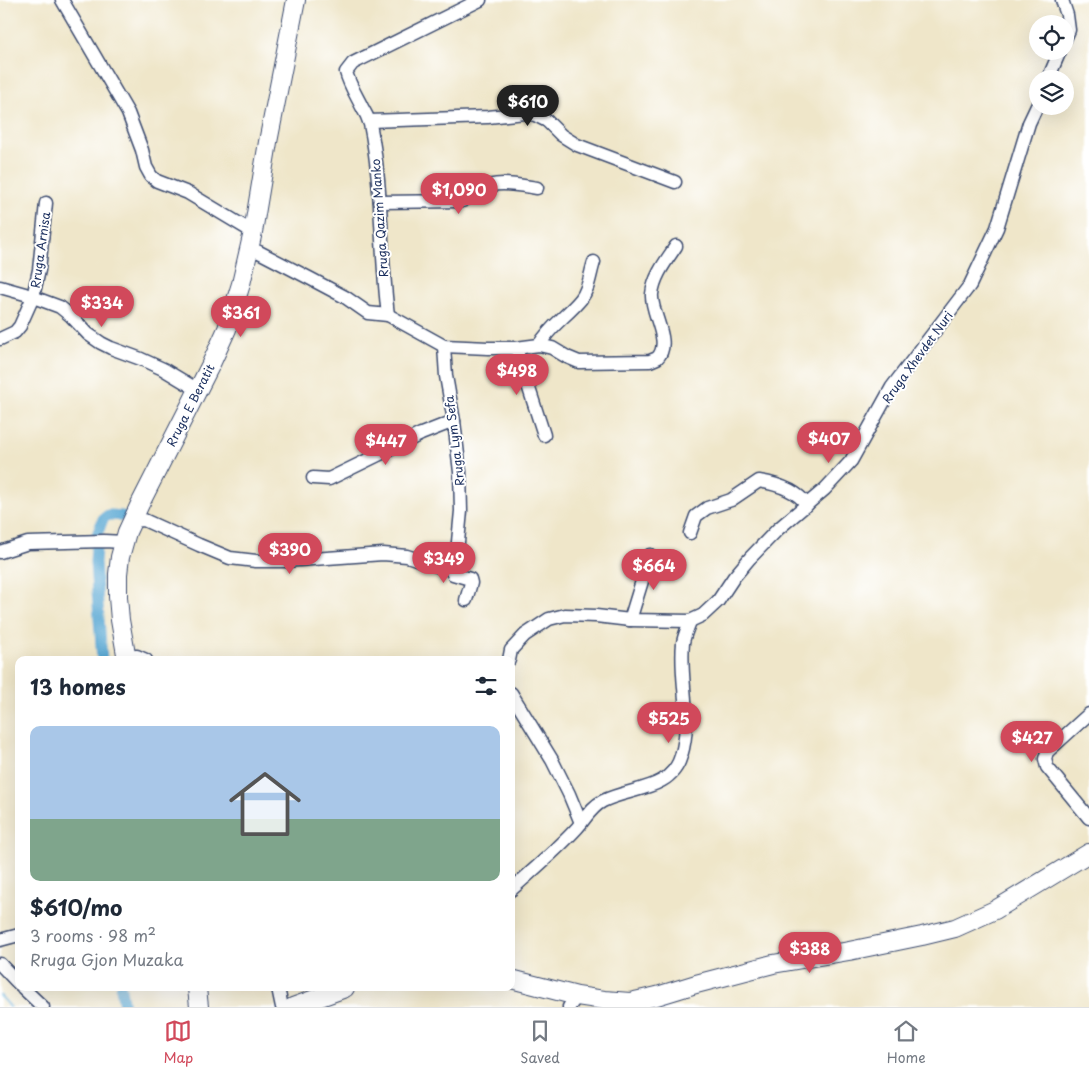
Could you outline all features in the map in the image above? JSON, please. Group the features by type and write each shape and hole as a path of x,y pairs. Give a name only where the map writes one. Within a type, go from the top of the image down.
{"main road":[{"name":"Rruga E Beratit","path":"127,656 120,620 118,574 124,542 132,521 210,366 227,328 241,284 296,0"},
{"path":"515,980 573,1002 630,1002 774,964 849,951 955,928 995,910 1089,853"},
{"path":"198,991 199,1007"},
{"path":"294,1007 337,991"}],"street":[{"path":"62,0 128,113 142,150 146,167 151,176 158,181 188,193 250,240 259,252 312,279 368,313 388,315 444,346 516,348 539,345 552,348 579,362 650,361 657,357 662,349 662,339 652,297 654,285 676,246"},
{"name":"Rruga Qazim Manko","path":"388,315 384,283 380,202 372,137 369,121 348,80 346,72 353,63 480,0"},
{"path":"1062,0 1067,15"},
{"path":"369,121 488,117 525,112 547,121 561,135 577,145 675,182"},
{"name":"Rruga Xhevdet Nuri","path":"690,621 703,615 718,601 750,558 778,529 808,505 851,461 892,387 970,285 998,228 1033,115"},
{"path":"380,202 462,201 480,189 494,185 509,184 536,188"},
{"name":"Rruga Arnisa","path":"0,339 15,332 20,326 33,297 40,270 46,203"},
{"path":"539,345 545,335 582,298 594,262"},
{"name":"Rruga Arnisa","path":"0,287 60,307 88,334 101,343 164,369 198,390"},
{"name":"Rruga Lym Sefa","path":"444,346 446,376 460,472 461,511 457,552 450,565"},
{"path":"516,348 544,435"},
{"path":"313,478 329,479 421,434 454,421"},
{"path":"690,533 696,516 707,508 731,500 759,481 775,484 802,498 808,505"},
{"path":"132,521 144,520 230,558 256,561 285,561 383,554 407,556 437,566 450,565 453,574 470,579 471,583 466,600"},
{"path":"0,552 28,543 124,542"},
{"path":"630,620 650,555"},
{"path":"510,656 511,650 524,635 548,619 565,615 630,620 690,621 684,642 687,714 684,741 681,757 672,774 662,781 604,800 594,806 561,844 515,886"},
{"path":"515,700 552,760 581,823"},
{"path":"1087,719 1047,752 1045,759 1047,767 1089,818"},
{"path":"0,940 15,936"},
{"path":"0,964 15,980"},
{"path":"26,991 43,1007"},
{"path":"279,991 282,1007"}],"waterway":[{"path":"102,656 95,562 97,535 103,519 108,515 122,516"},
{"path":"121,991 124,1007"},
{"path":"0,996 10,1007"}]}
